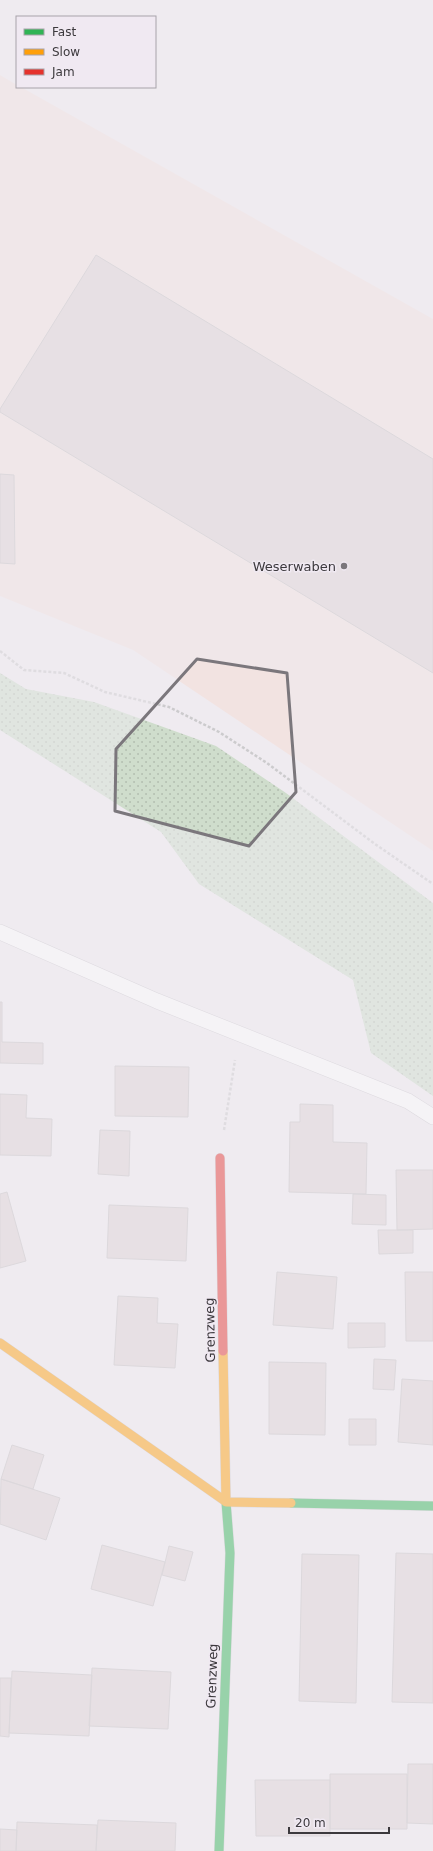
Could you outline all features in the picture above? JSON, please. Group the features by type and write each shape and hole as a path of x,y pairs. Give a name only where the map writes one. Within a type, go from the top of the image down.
{"street":[{"name":"Grenzweg","path":"219,1851 230,1553 226,1502 220,1158"},
{"path":"0,1343 226,1502 433,1506"}],"lane":[{"path":"0,932 156,1001 408,1101 433,1117"}],"path":[{"path":"0,651 24,670 64,673 104,692 169,707 218,732 268,763 375,844 433,884"},
{"path":"220,1158 239,1034"}],"highlighted area":[{"path":"197,659 287,673 296,792 249,846 115,811 116,749"}],"shaded area":[{"path":"0,75 16,84 16,88 23,88 433,319 433,851 133,650 0,596"}],"green space":[{"path":"0,673 26,689 94,702 216,746 286,793 433,903 433,1096 371,1053 353,980 199,884 161,832 0,730"}],"building":[{"name":"Weserwaben","path":"96,255 433,459 433,673 0,412 0,409"},
{"path":"0,474 14,475 15,564 0,563"},
{"path":"0,1002 2,1002 2,1042 43,1043 43,1064 0,1063"},
{"path":"115,1066 189,1067 188,1117 115,1116"},
{"path":"0,1094 27,1095 26,1118 52,1119 51,1156 0,1155"},
{"path":"300,1104 333,1105 333,1142 367,1143 366,1194 289,1192 290,1122 300,1122"},
{"path":"100,1130 130,1131 129,1176 98,1174"},
{"path":"396,1170 433,1170 433,1229 397,1230"},
{"path":"7,1192 26,1261 0,1268 0,1194"},
{"path":"353,1194 386,1195 386,1225 352,1224"},
{"path":"109,1205 188,1208 186,1261 107,1258"},
{"path":"378,1230 413,1230 413,1253 379,1254"},
{"path":"277,1272 337,1277 333,1329 273,1325"},
{"path":"405,1272 433,1272 433,1341 406,1341"},
{"path":"118,1296 158,1298 157,1323 178,1324 175,1368 114,1365"},
{"path":"348,1323 385,1323 385,1347 348,1348"},
{"path":"374,1359 396,1360 394,1390 373,1389"},
{"path":"269,1362 326,1363 325,1435 269,1434"},
{"path":"402,1379 433,1381 433,1445 398,1442"},
{"path":"349,1419 376,1419 376,1445 349,1445"},
{"path":"12,1445 44,1455 33,1489 1,1479"},
{"path":"1,1479 60,1498 46,1540 0,1524"},
{"path":"102,1545 165,1562 153,1606 91,1589"},
{"path":"169,1546 193,1552 185,1581 162,1575"},
{"path":"396,1553 433,1554 433,1703 392,1702"},
{"path":"302,1554 359,1555 356,1703 299,1701"},
{"path":"92,1668 171,1672 168,1729 89,1726"},
{"path":"12,1671 92,1675 89,1736 9,1733"},
{"path":"0,1678 11,1678 9,1737 0,1736"},
{"path":"408,1764 433,1764 433,1824 407,1823"},
{"path":"330,1774 407,1774 407,1829 330,1829"},
{"path":"255,1780 330,1780 330,1836 256,1836"},
{"path":"98,1820 176,1823 175,1851 96,1851"},
{"path":"17,1822 97,1825 96,1851 16,1851"},
{"path":"0,1829 17,1830 16,1851 0,1851"}],"traffic: fast":[{"path":"219,1851 230,1553 225,1501"},
{"path":"291,1503 433,1506"}],"traffic: slow":[{"path":"0,1343 225,1501"},
{"path":"223,1351 226,1502 291,1503"}],"traffic: jam":[{"path":"220,1158 223,1351"}],"place":[{"name":"Weserwaben","path":"344,566"}]}
